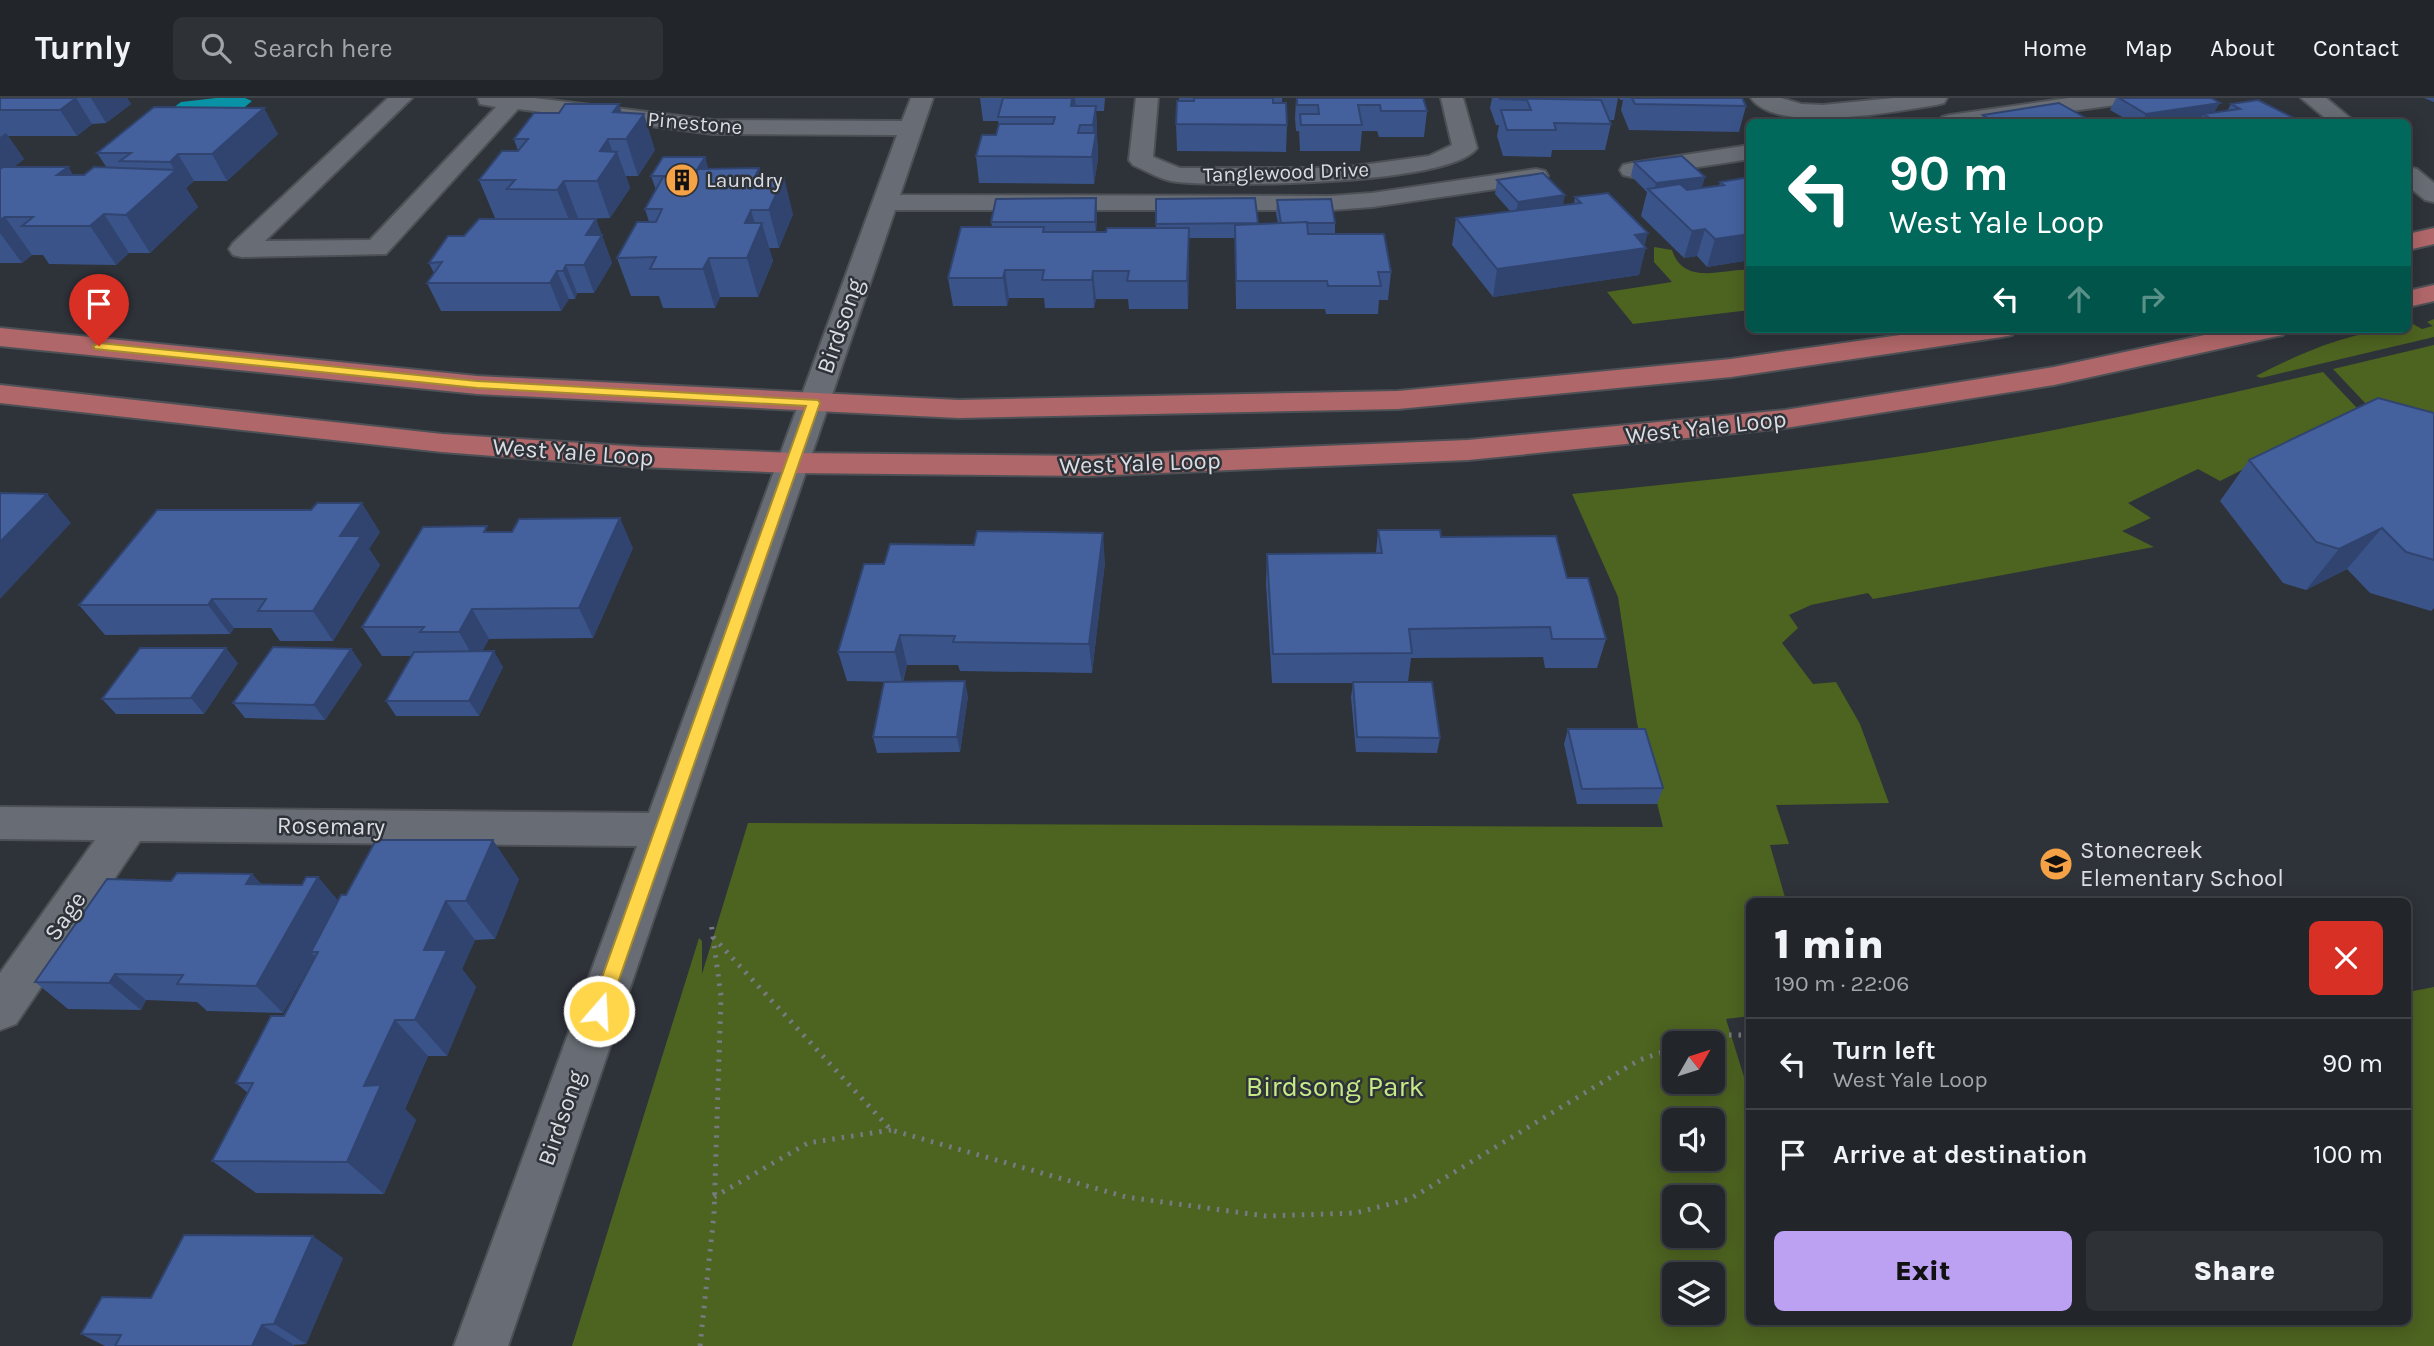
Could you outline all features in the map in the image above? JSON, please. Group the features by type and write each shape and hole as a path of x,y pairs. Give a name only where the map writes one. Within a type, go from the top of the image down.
{"main road":[{"path":"2411,241 2434,236"},
{"path":"2411,298 2434,293"},
{"path":"0,337 477,384 958,409 1398,400 1731,368 1974,333"},
{"name":"West Yale Loop","path":"0,394 442,443 641,457 793,463 1088,466 1468,450 1785,419 2054,376 2254,333"}],"street":[{"path":"401,98 242,249 377,248 529,102"},
{"name":"Pinestone","path":"482,98 713,127 916,113"},
{"path":"649,119 663,98"},
{"name":"Tanglewood Drive","path":"1147,98 1141,160 1177,175 1340,175 1435,162 1465,148 1452,98"},
{"path":"1762,98 1779,108 1817,113 1925,100"},
{"path":"1971,119 2115,98"},
{"path":"2312,98 2340,119"},
{"name":"Birdsong","path":"481,1346 916,113"},
{"path":"1632,170 1746,153"},
{"path":"884,202 1331,203 1372,200 1536,176"},
{"path":"2411,176 2434,195"},
{"name":"Rosemary","path":"0,823 663,830"},
{"name":"Sage","path":"0,1010 130,823"}],"path":[{"path":"700,1346 714,1198 721,996 711,922"},
{"path":"713,937 891,1130"},
{"path":"1726,1035 1746,1035"},
{"path":"714,1198 808,1143 891,1130 1126,1197 1266,1216 1355,1213 1410,1199 1639,1060 1662,1052"}],"green space":[{"path":"1654,247 1672,250 1678,261 1695,272 1746,270 1746,310 1633,324 1607,292 1672,282 1654,262"},
{"path":"2434,319 2434,337 2261,378 2256,376 2329,344 2368,333 2411,333 2411,324 2422,329 2433,326 2427,322"},
{"path":"2434,345 2434,423 2384,423 2333,369"},
{"name":"Birdsong Park","path":"2323,372 2373,425 2331,425 2220,481 2198,469 2128,503 2151,518 2122,531 2154,547 1873,599 1868,593 1811,605 1789,615 1798,628 1782,643 1813,684 1836,682 1860,724 1889,803 1776,805 1789,844 1770,845 1785,898 1746,898 1746,1016 1726,1019 1746,1080 1746,1325 2411,1325 2411,991 2434,987 2434,1346 572,1346 699,938 702,941 702,974 748,823 1663,827 1637,723 1618,597 1572,494 1872,460 2104,420"}],"water":[{"path":"245,98 252,101 240,111 153,123 181,102"}],"building":[{"path":"0,98 76,98 60,110 0,110"},
{"path":"1003,98 1072,98 1071,106 1096,106 1093,125 1080,125 1078,133 1096,133 1092,157 976,156 982,135 996,135 999,124 1053,124 1055,117 998,117"},
{"path":"1194,98 1273,98 1273,103 1286,103 1287,125 1176,124 1177,101 1194,101"},
{"path":"1297,98 1423,98 1427,111 1381,111 1380,105 1358,105 1362,125 1301,125 1300,114 1319,114 1318,105 1297,105"},
{"path":"1500,98 1601,100 1611,124 1554,123 1556,130 1507,130 1501,110 1531,110 1527,100"},
{"path":"1632,98 1742,98 1746,106 1635,104"},
{"path":"2119,98 2211,98 2220,103 2146,114"},
{"path":"2258,100 2296,119 2202,119 2210,118 2203,114 2240,109 2231,104"},
{"path":"2059,103 2088,119 1990,119 1983,115"},
{"path":"565,104 619,104 613,112 644,114 626,139 608,139 600,151 617,152 597,181 564,181 557,190 507,189 515,180 479,180 502,151 518,151 528,139 514,139 534,113 559,113"},
{"path":"154,107 264,108 212,154 178,154 170,162 120,161 131,153 97,153"},
{"path":"1682,156 1705,177 1656,183 1634,162"},
{"path":"663,157 705,157 693,176 651,176"},
{"path":"68,167 57,175 84,175 94,167 176,170 126,215 104,214 90,226 22,226 33,217 5,217 0,220 0,169"},
{"path":"759,168 755,177 784,177 769,210 751,210 745,223 762,223 747,258 709,258 703,269 650,269 656,257 617,258 637,222 656,222 662,209 645,209 663,177 694,177 698,169"},
{"path":"1543,173 1565,195 1518,202 1497,180"},
{"path":"1746,178 1746,235 1715,239 1705,229 1692,231 1648,189 1680,184 1687,190 1724,185 1720,182"},
{"path":"1608,193 1648,233 1635,235 1646,248 1497,269 1456,218 1581,203 1575,197"},
{"path":"1096,198 1095,222 991,222 996,199"},
{"path":"1255,198 1258,223 1156,224 1156,199"},
{"path":"1331,199 1335,223 1281,223 1277,200"},
{"path":"479,219 596,219 586,235 602,235 584,265 566,265 563,271 557,271 550,283 427,283 442,262 429,263 448,236 464,236"},
{"path":"1307,222 1308,234 1384,234 1391,272 1378,272 1381,286 1328,286 1327,281 1236,281 1235,225"},
{"path":"961,227 1044,227 1043,232 1106,232 1107,228 1189,228 1187,281 1127,281 1129,271 1093,271 1092,280 1042,280 1044,270 1005,270 1003,278 948,278"},
{"path":"2378,398 2434,413 2434,560 2406,552 2382,528 2339,549 2316,542 2249,460"},
{"path":"0,493 47,494 0,542"},
{"path":"317,503 362,503 340,536 361,536 313,611 258,611 266,599 212,599 208,605 79,605 157,510 311,510"},
{"path":"620,518 579,608 472,609 459,632 420,632 424,627 362,627 423,527 487,526 484,532 512,532 519,519"},
{"path":"1378,530 1440,530 1441,537 1556,536 1567,578 1588,578 1606,639 1552,639 1550,627 1409,629 1412,653 1273,654 1267,554 1382,553"},
{"path":"977,531 1103,533 1089,644 953,642 955,636 900,635 895,652 838,652 864,564 884,564 890,544 974,545"},
{"path":"273,647 351,649 314,705 233,703"},
{"path":"140,648 226,648 191,698 102,699"},
{"path":"494,651 469,701 386,701 414,652"},
{"path":"965,681 957,737 873,737 884,682"},
{"path":"1353,682 1432,682 1440,738 1357,737"},
{"path":"1568,729 1645,729 1663,788 1582,789"},
{"path":"376,840 493,840 466,901 446,901 424,950 447,950 415,1020 395,1020 364,1086 381,1085 347,1162 212,1161 253,1083 236,1083 271,1016 284,1016 318,952 311,952 341,895 346,895"},
{"path":"177,873 252,874 246,884 302,885 306,877 318,877 256,986 177,984 183,975 115,974 109,983 35,982 107,879 171,881"},
{"path":"184,1235 313,1236 274,1324 262,1325 252,1346 115,1346 121,1335 81,1334 102,1297 151,1298"}],"place":[{"name":"Laundry","path":"682,180"},
{"name":"Stonecreek Elementary School","path":"2056,864"}],"route":[{"path":"99,346 477,384 813,403 599,1011"}]}
